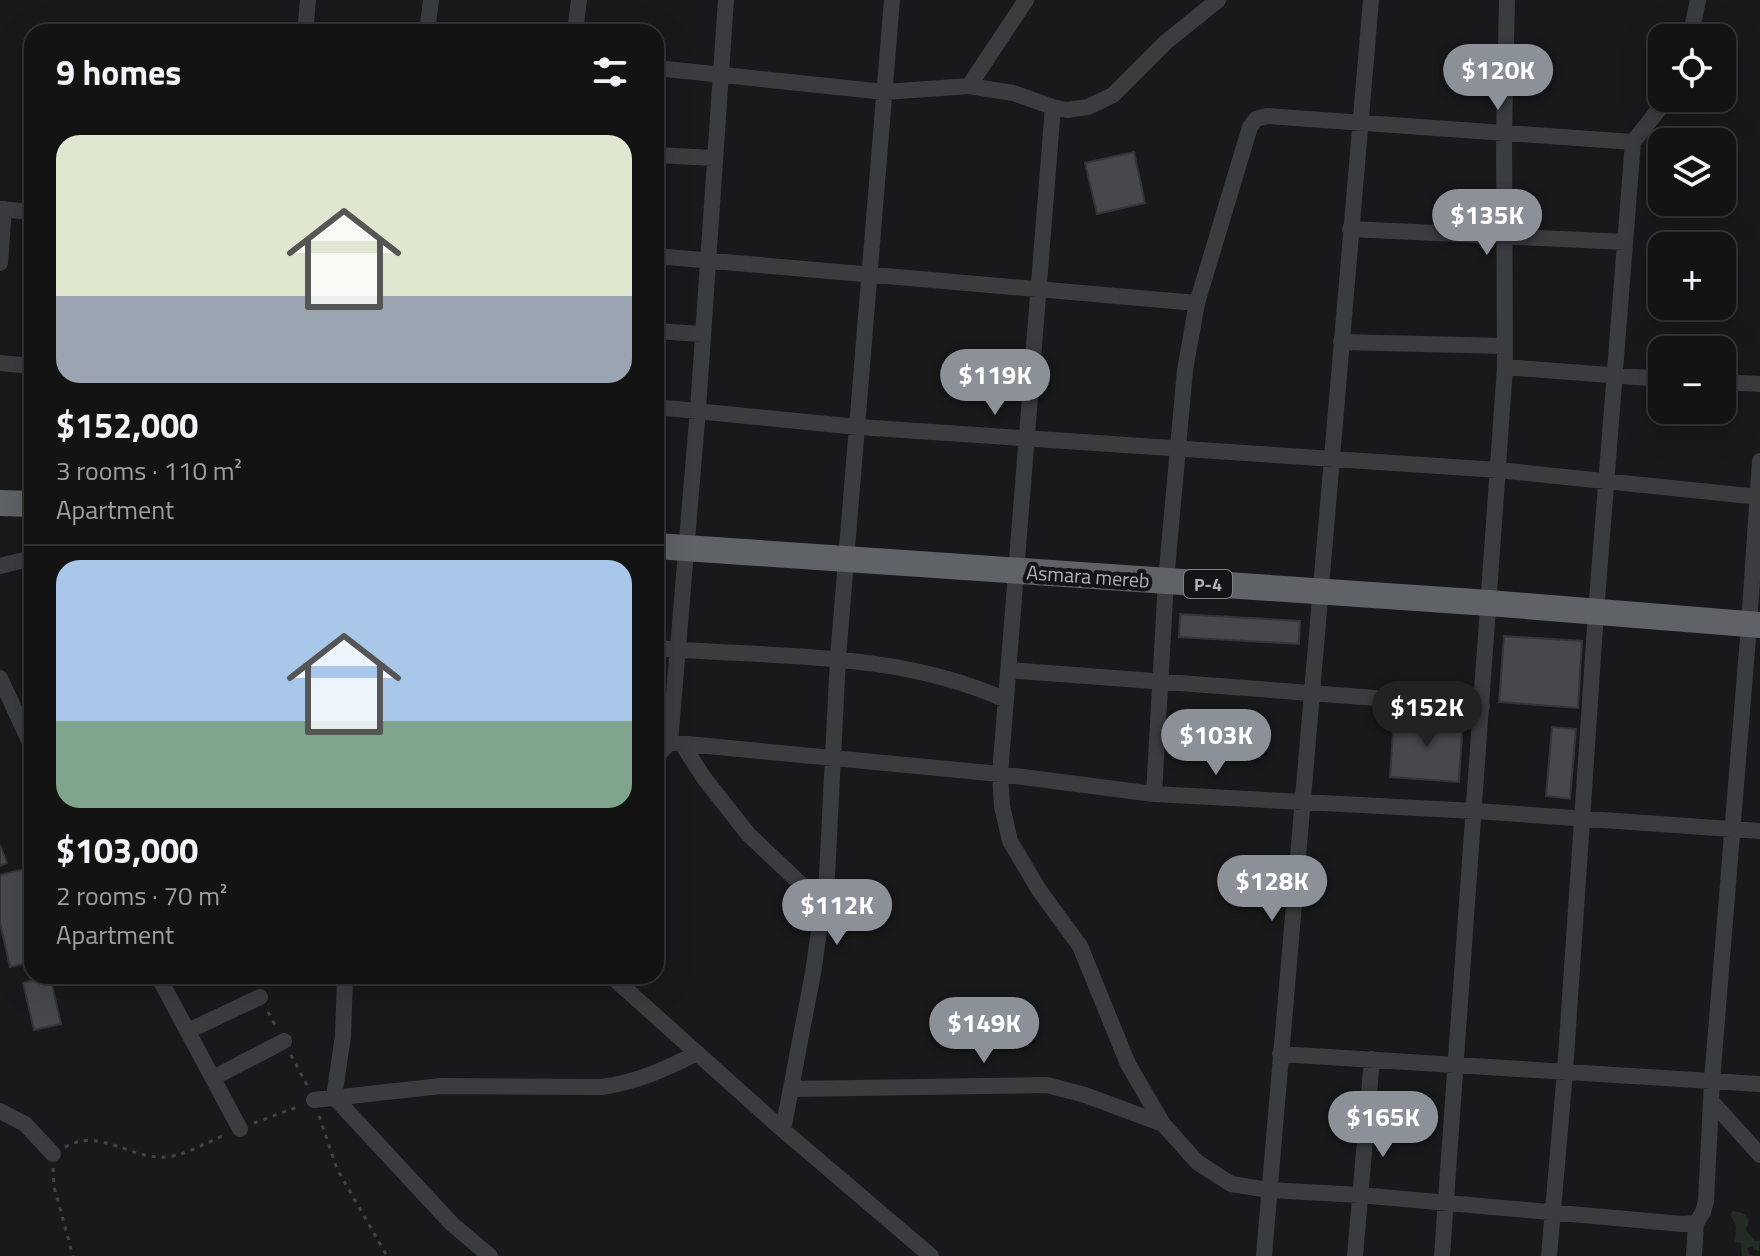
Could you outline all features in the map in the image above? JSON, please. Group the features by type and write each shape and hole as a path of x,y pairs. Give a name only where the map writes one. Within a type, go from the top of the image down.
{"highway":[{"path":"0,503 24,504"},
{"name":"Asmara mereb","path":"664,547 1489,603 1755,625"}],"street":[{"path":"306,24 308,0"},
{"path":"428,24 431,0"},
{"path":"576,24 579,0"},
{"path":"726,0 698,409 669,742 704,778 748,834 823,905"},
{"path":"783,1130 823,905 832,810 831,758 838,658 892,0"},
{"path":"969,86 1026,0"},
{"path":"664,69 885,92 969,86 1013,93 1067,110 1088,107 1113,95 1166,42 1218,0"},
{"path":"1264,1256 1371,0"},
{"path":"1442,1256 1505,367 1507,0"},
{"path":"1693,24 1698,0"},
{"path":"1053,107 1000,774 1002,806 1010,841 1039,890 1080,946 1128,1064 1163,1124 1197,1162 1231,1184 1269,1190 1696,1223"},
{"path":"1549,1256 1633,142 1657,112"},
{"path":"1154,794 1166,581 1185,370 1197,303 1250,127 1256,119 1267,116 1633,142"},
{"path":"664,155 715,158"},
{"path":"0,263 2,209 24,211"},
{"path":"1350,229 1625,242"},
{"path":"664,257 1197,303"},
{"path":"664,332 702,334"},
{"path":"1341,342 1505,346"},
{"path":"0,363 24,365"},
{"path":"1505,367 1648,378"},
{"path":"1736,383 1760,384"},
{"path":"664,407 858,427 1498,470 1759,497"},
{"path":"1694,1256 1696,1223 1706,1201 1731,829 1755,625 1760,461"},
{"path":"0,566 24,560"},
{"path":"664,649 838,658 927,671 971,684 1006,700"},
{"path":"1008,670 1482,706"},
{"path":"0,678 24,730"},
{"path":"669,742 1000,774 1154,794 1475,811 1760,831"},
{"path":"162,984 240,1129"},
{"path":"334,1097 343,1036 345,984"},
{"path":"620,984 783,1130 931,1256"},
{"path":"188,1031 260,997"},
{"path":"213,1078 284,1041"},
{"path":"314,1100 441,1086 602,1087 627,1083 664,1070 697,1053"},
{"path":"1280,1054 1760,1084"},
{"path":"1355,1256 1372,1059"},
{"path":"791,1089 1047,1085 1085,1095 1163,1124"},
{"path":"334,1097 452,1224 490,1256"},
{"path":"1712,1102 1760,1155"},
{"path":"0,1111 25,1124 53,1154"}],"path":[{"path":"73,1256 54,1187 53,1154 76,1141 97,1139 169,1157 314,1100"}],"shaded area":[{"path":"1733,1211 1746,1216 1749,1220 1746,1230 1755,1241 1760,1240 1759,1251 1754,1250 1753,1246 1747,1248 1750,1255 1757,1256 1742,1256 1741,1243 1735,1242 1736,1226 1730,1214"}],"building":[{"path":"1134,152 1145,203 1097,214 1085,163"},
{"path":"1180,614 1300,621 1299,644 1179,637"},
{"path":"1504,636 1582,641 1578,708 1499,702"},
{"path":"1394,716 1463,720 1459,782 1390,777"},
{"path":"1552,727 1576,729 1570,799 1546,796"},
{"path":"0,845 7,863 0,866"},
{"path":"24,869 24,964 10,967 0,923 0,875"},
{"path":"23,983 52,984 61,1024 34,1030"}]}
